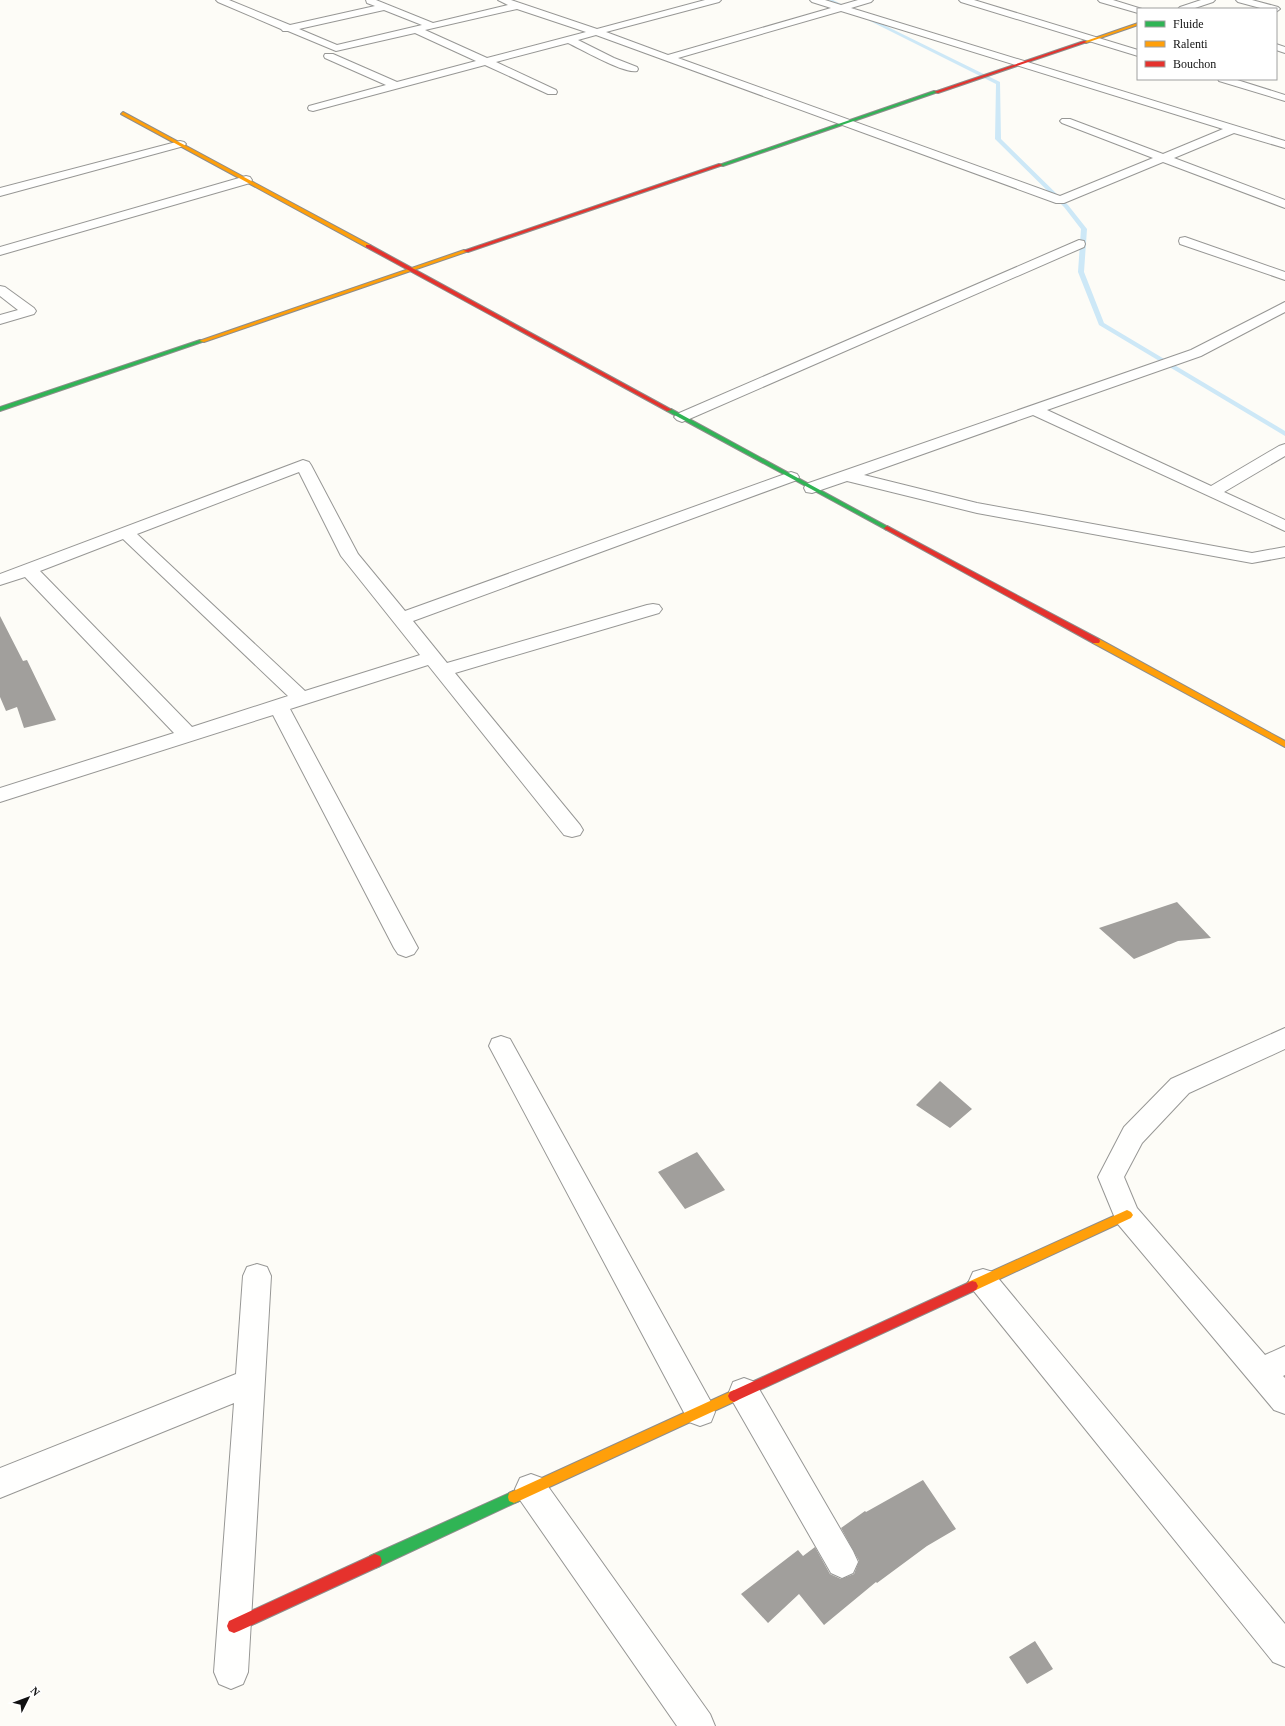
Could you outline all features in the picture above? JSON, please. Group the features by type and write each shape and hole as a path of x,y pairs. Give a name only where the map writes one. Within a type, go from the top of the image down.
{"street":[{"path":"221,0 287,29 336,48 517,6"},
{"path":"368,0 433,26"},
{"path":"503,0 596,32 1060,200 1234,129"},
{"path":"313,108 716,0"},
{"path":"815,0 1285,145"},
{"path":"667,58 868,0"},
{"path":"964,0 1137,53"},
{"path":"1103,0 1137,10"},
{"path":"1186,8 1210,0"},
{"path":"1241,0 1272,8"},
{"path":"287,29 384,7"},
{"path":"0,410 1137,24"},
{"path":"417,30 552,92"},
{"path":"569,39 610,60 633,69"},
{"path":"329,56 396,86"},
{"path":"1226,80 1285,98"},
{"path":"123,113 1285,744"},
{"path":"1066,121 1285,204"},
{"path":"0,192 180,144"},
{"path":"0,251 246,180"},
{"path":"1185,240 1285,276"},
{"path":"682,417 1079,244"},
{"path":"0,290 29,311 0,320"},
{"path":"812,488 1196,353 1285,306"},
{"path":"1034,410 1285,526"},
{"path":"1212,492 1285,449"},
{"path":"0,580 303,465 350,556 572,830"},
{"path":"846,476 977,508 1252,558 1285,552"},
{"path":"401,619 791,477"},
{"path":"125,532 302,699"},
{"path":"28,569 188,735"},
{"path":"0,795 302,699 653,610"},
{"path":"278,706 406,948"},
{"path":"1285,1038 1180,1086 1133,1135 1111,1177 1127,1215 1273,1366 1285,1400"},
{"path":"501,1046 700,1412"},
{"path":"234,1626 1127,1215"},
{"path":"231,1672 257,1276"},
{"path":"983,1281 1285,1650"},
{"path":"0,1483 250,1382"},
{"path":"744,1392 842,1562"},
{"path":"531,1490 698,1726"}],"building":[{"path":"0,616 23,661 27,660 56,720 24,728 17,707 6,711 0,697"},
{"path":"1177,902 1211,938 1178,941 1134,959 1099,928"},
{"path":"940,1081 972,1109 950,1128 916,1105"},
{"path":"697,1152 725,1190 685,1209 658,1172"},
{"path":"923,1480 956,1529 927,1546 877,1583 876,1582 824,1625 799,1594 768,1623 741,1594 798,1550 803,1556 815,1547 830,1574 841,1579 854,1574 859,1561 841,1528 865,1511 866,1512"},
{"path":"1035,1641 1053,1669 1027,1684 1009,1657"}],"waterway":[{"path":"830,0 998,83 998,139 1066,206 1084,229 1081,272 1101,324 1285,434"}],"traffic: fast":[{"path":"721,165 936,92"},
{"path":"0,409 202,341"},
{"path":"669,410 887,528"},
{"path":"375,1561 514,1497"}],"traffic: slow":[{"path":"1085,42 1137,24"},
{"path":"123,113 368,246"},
{"path":"202,341 466,251"},
{"path":"1096,641 1285,744"},
{"path":"972,1286 1127,1215"},
{"path":"514,1497 734,1396"}],"traffic: jam":[{"path":"936,92 1085,42"},
{"path":"466,251 721,165"},
{"path":"368,246 669,410"},
{"path":"887,528 1096,641"},
{"path":"734,1396 972,1286"},
{"path":"234,1626 375,1561"}]}
